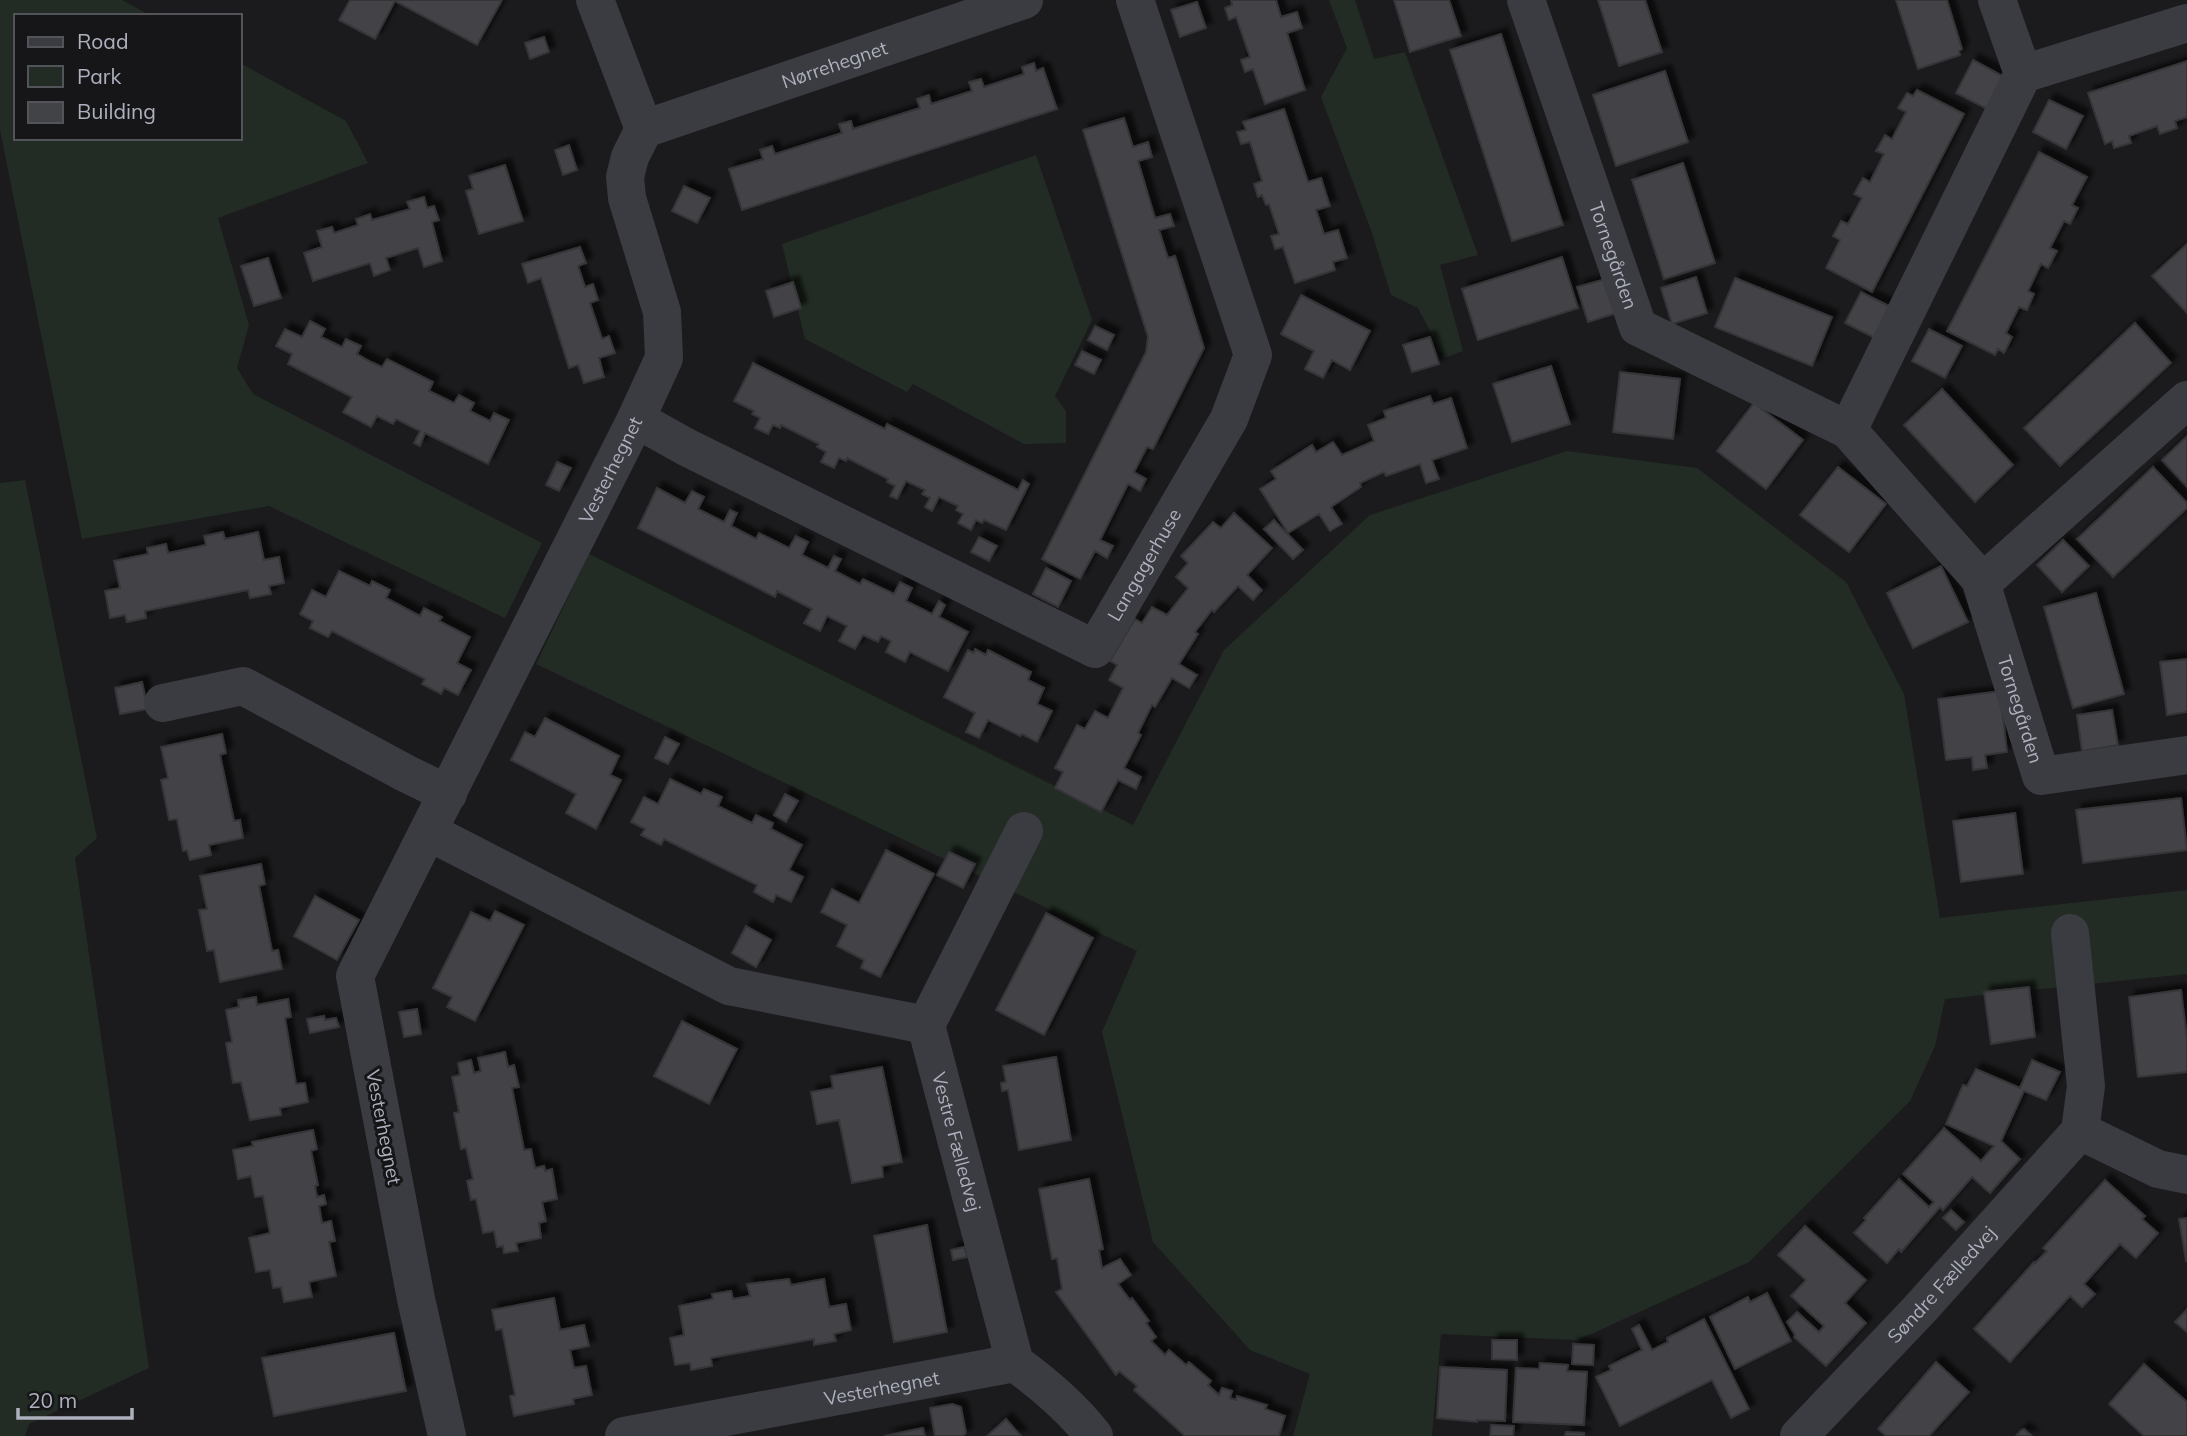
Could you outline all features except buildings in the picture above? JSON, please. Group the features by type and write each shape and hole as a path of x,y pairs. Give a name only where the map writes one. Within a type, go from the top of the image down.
{"street":[{"path":"595,0 645,129"},
{"name":"Nørrehegnet","path":"645,129 1024,0"},
{"name":"Langagerhuse","path":"636,419 686,447 1095,649 1230,419 1254,355 1135,0"},
{"name":"Tornegården","path":"1526,0 1638,327 1848,430 1980,579 2041,776 2187,755"},
{"path":"1848,430 2023,74 1997,0"},
{"path":"2023,74 2187,23"},
{"name":"Vesterhegnet","path":"447,1436 416,1299 355,976 636,419 664,358 662,312 627,198 625,177 630,157 645,129"},
{"path":"1982,583 2187,400"},
{"path":"163,702 243,686 448,794"},
{"path":"429,832 729,985 926,1025 1024,831"},
{"path":"2070,933 2086,1086 2080,1131 2158,1169 2187,1175"},
{"name":"Vestre Fælledvej","path":"926,1025 1015,1363"},
{"name":"Søndre Fælledvej","path":"1799,1436 1919,1310 2080,1131"},
{"path":"1015,1363 1038,1380 1085,1424 1094,1436"},
{"name":"Vesterhegnet","path":"624,1436 1015,1363"}],"green space":[{"path":"0,0 122,0 147,14 14,14 14,140 242,140 242,64 346,121 368,163 218,218 249,325 237,368 253,394 542,543 505,618 269,506 82,539 0,130"},
{"path":"1329,0 1355,0 1374,59 1405,52 1478,255 1440,265 1463,351 1444,358 1418,308 1391,295 1371,230 1321,97 1347,48"},
{"path":"1036,155 1092,320 1055,396 1066,411 1066,443 1024,444 913,384 907,392 805,339 782,244"},
{"path":"1567,451 1697,468 1846,582 1904,694 1940,918 2187,890 2187,974 1945,999 1935,1046 1910,1101 1749,1262 1578,1340 1441,1334 1432,1436 1293,1436 1310,1374 1250,1350 1153,1242 1102,1032 1137,951 536,664 589,554 1133,825 1224,650 1370,515"},
{"path":"25,480 97,838 75,858 149,1368 29,1424 25,1436 0,1436 0,483"}]}
